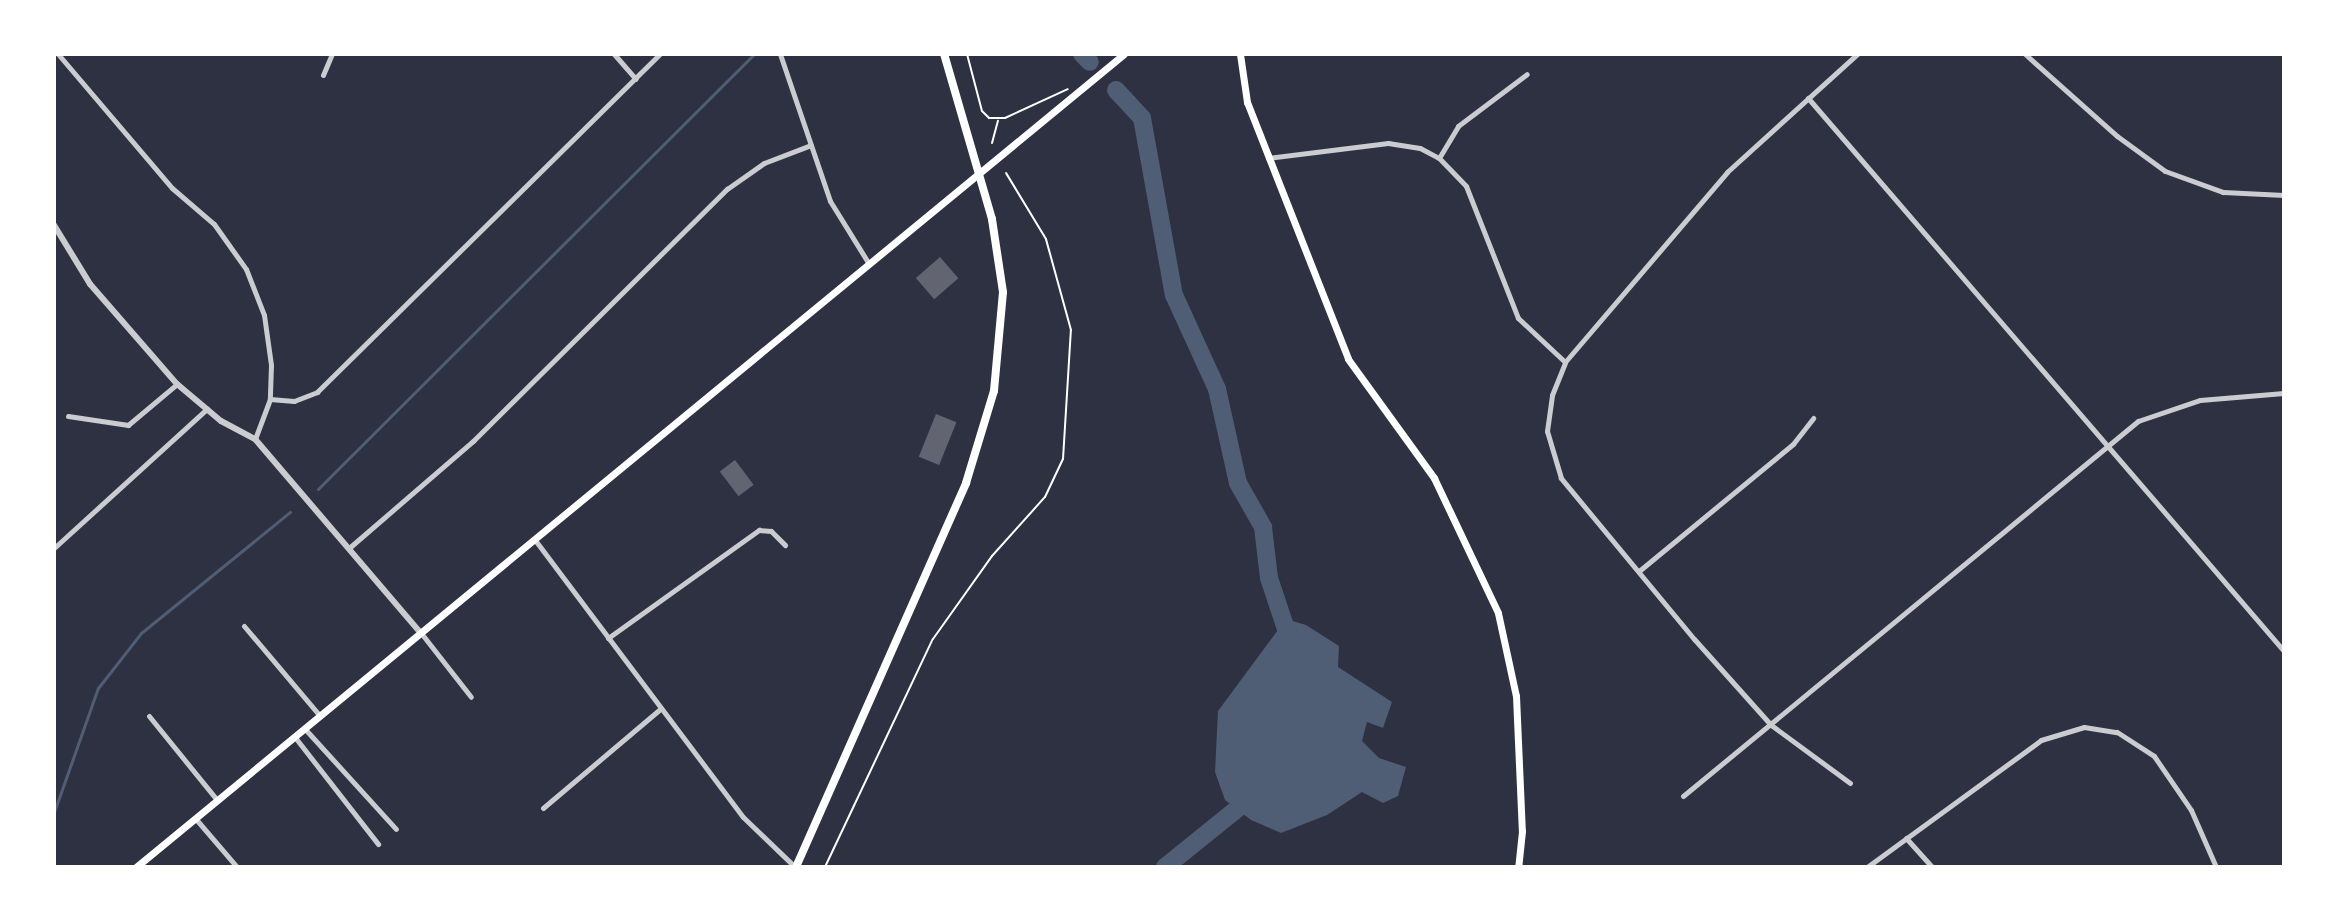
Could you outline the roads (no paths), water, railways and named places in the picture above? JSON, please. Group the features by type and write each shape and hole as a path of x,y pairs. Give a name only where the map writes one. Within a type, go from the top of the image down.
{"main road":[{"path":"795,867 966,483 987,421 1003,292 992,219 944,54"},
{"path":"1240,54 1244,92 1348,359 1434,478 1498,613 1516,696 1522,831 1518,867"},
{"path":"136,867 979,177 1122,55"}],"street":[{"path":"58,54 172,188 214,224 236,253 266,324 270,399 255,439"},
{"path":"323,75 332,54"},
{"path":"614,54 636,79"},
{"path":"270,399 294,401 317,392 660,54"},
{"path":"780,54 834,209 869,264"},
{"path":"1850,783 1771,725 1570,490 1553,461 1549,410 1565,362 1727,172 1857,54"},
{"path":"2025,54 2136,152 2165,171 2223,192 2284,195"},
{"path":"1439,158 1458,126 1527,74"},
{"path":"1808,98 2284,651"},
{"path":"1268,158 1388,143 1420,148 1439,158 1466,186 1518,318 1565,362"},
{"path":"349,548 473,441 727,189 764,163 811,145"},
{"path":"54,225 90,284 177,384 207,409 255,439 420,632 471,697"},
{"path":"68,416 128,425 177,384"},
{"path":"1683,796 2138,421 2177,405 2284,393"},
{"path":"54,548 207,409"},
{"path":"1639,571 1793,444 1813,418"},
{"path":"608,638 759,530 771,531 785,545"},
{"path":"535,540 660,709 766,844 795,867"},
{"path":"244,626 320,716"},
{"path":"543,808 660,709"},
{"path":"149,716 217,800"},
{"path":"1867,867 2041,740 2072,728 2095,727 2128,737 2154,756 2191,810 2215,866 2208,867"},
{"path":"304,728 396,829"},
{"path":"294,736 378,844"},
{"path":"195,818 237,867"},
{"path":"1906,838 1932,867"}],"water":[{"path":"1286,619 1306,625 1339,646 1338,667 1392,702 1383,728 1367,722 1362,741 1379,758 1406,767 1398,796 1383,803 1362,792 1327,815 1281,833 1251,820 1225,800 1215,772 1218,711"}],"waterway":[{"path":"318,489 754,54"},
{"path":"1082,54 1090,62"},
{"path":"1116,90 1142,118 1174,295 1217,389 1238,483 1263,527 1269,578 1291,644"},
{"path":"54,812 98,688 141,633 290,512"},
{"path":"1165,867 1238,808 1251,789"}]}
